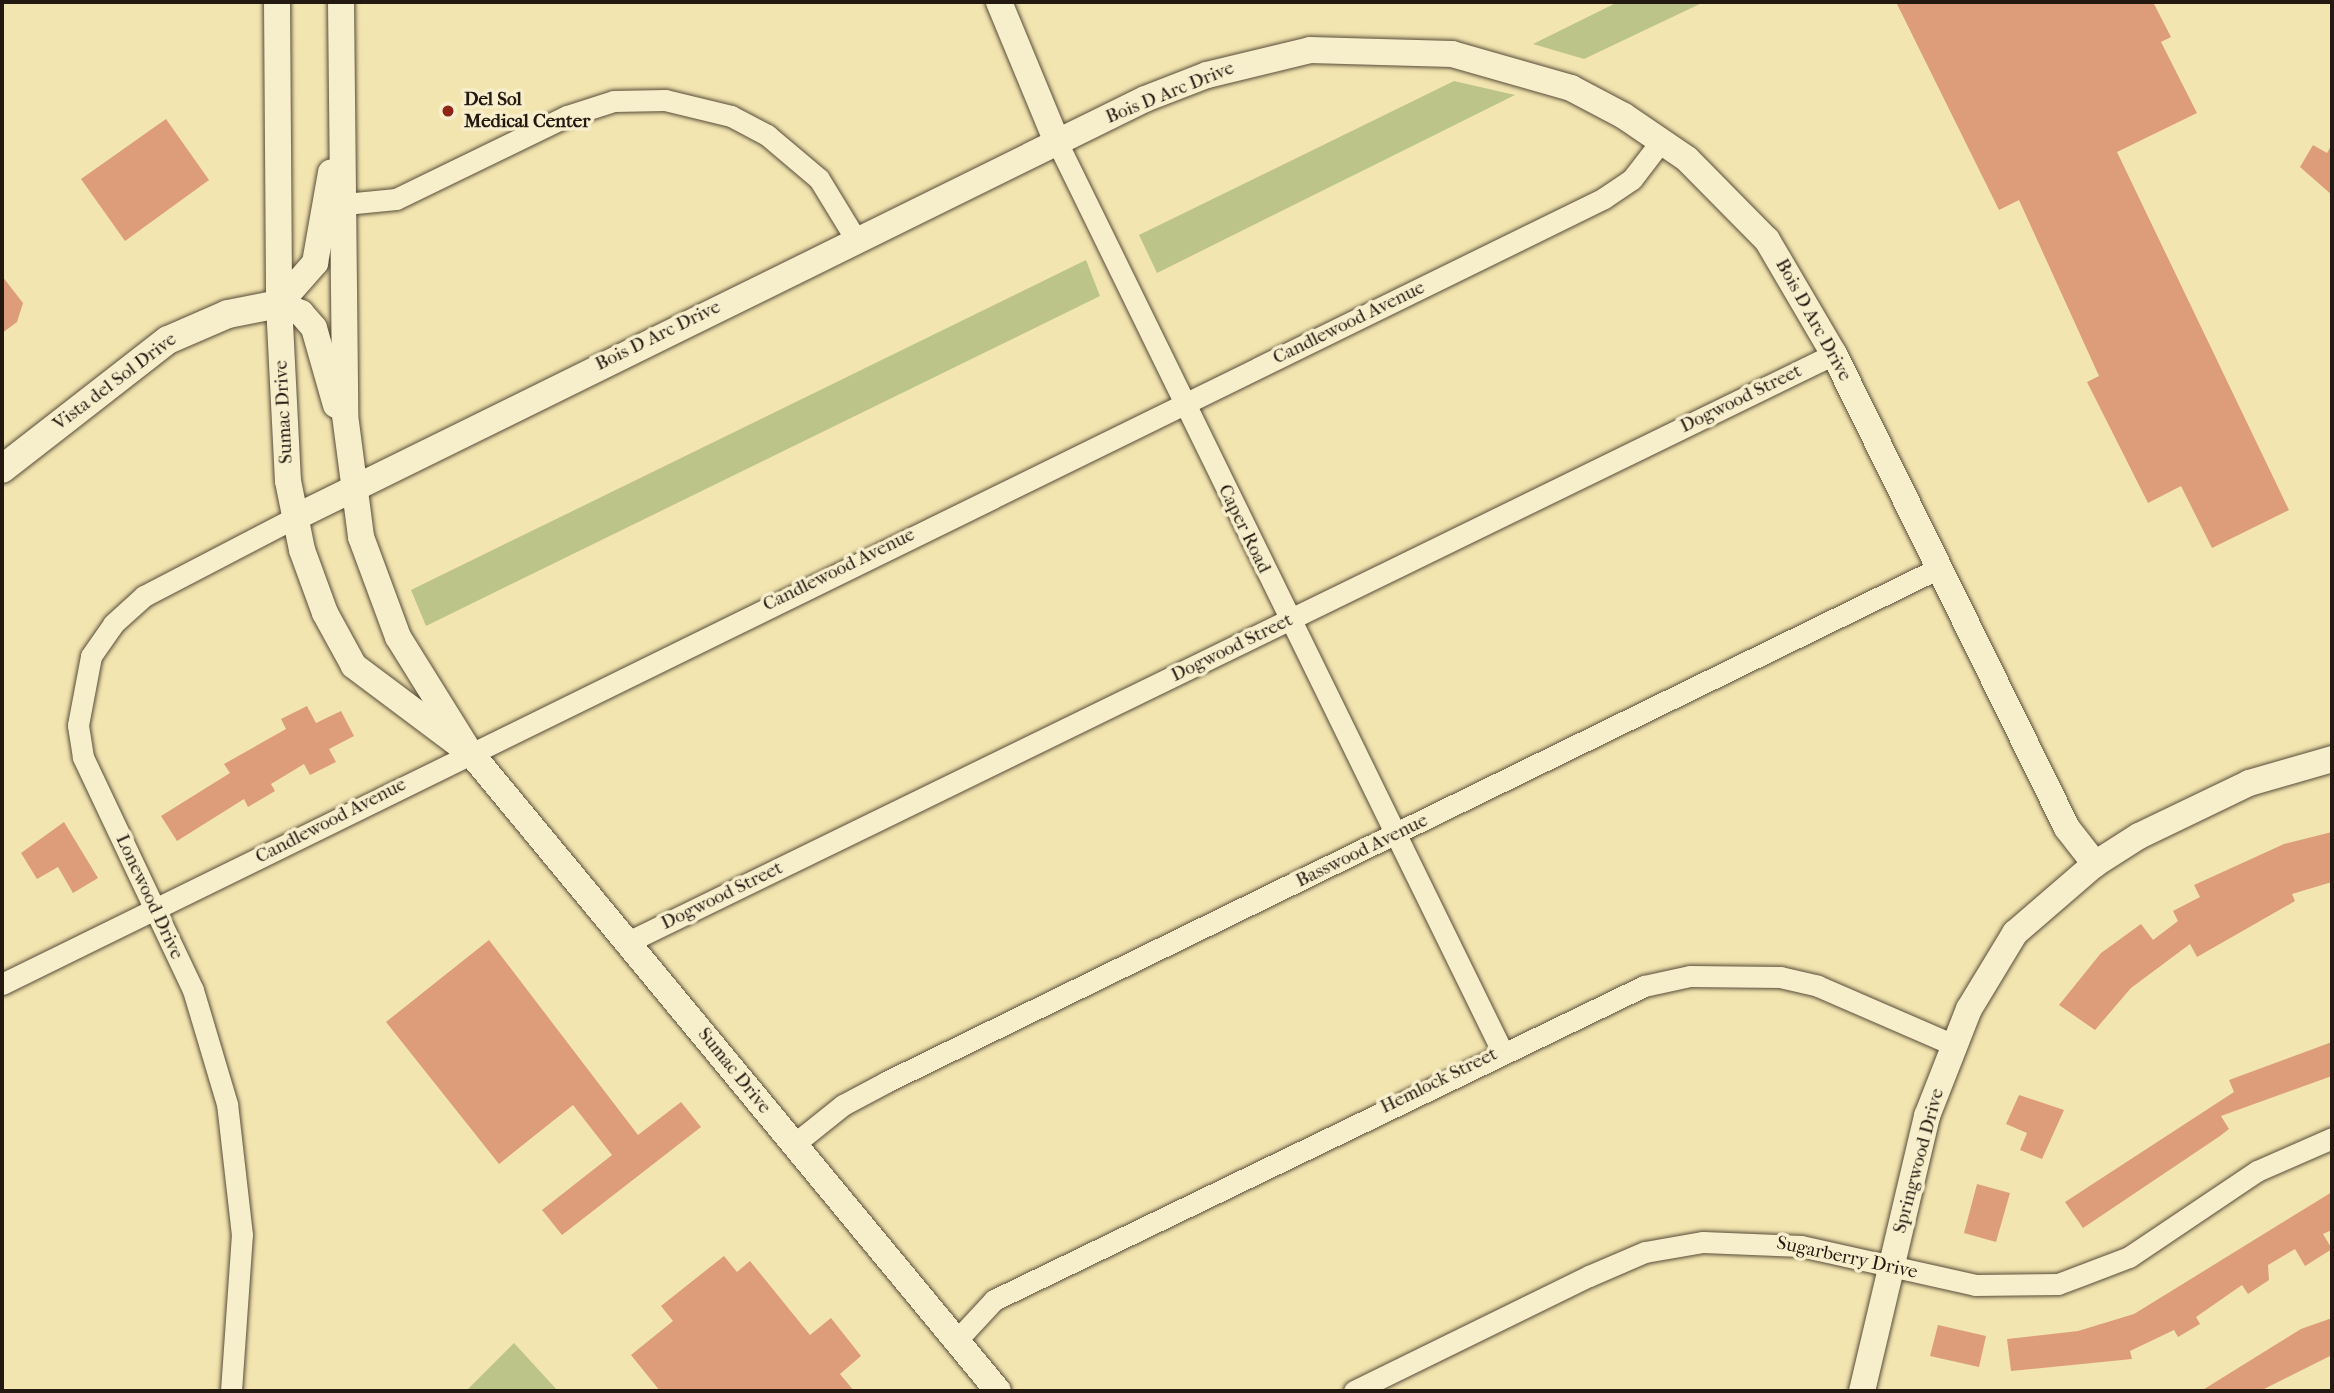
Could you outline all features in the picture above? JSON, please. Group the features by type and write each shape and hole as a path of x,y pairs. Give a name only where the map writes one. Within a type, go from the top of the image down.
{"main road":[{"name":"Vista del Sol Drive","path":"2,469 168,340 228,314 279,304"}],"street":[{"name":"Sumac Drive","path":"277,2 279,304 288,481 296,517 325,613 354,666 469,751"},
{"name":"Sumac Drive","path":"341,2 349,447 361,537 398,637 469,751 630,942 793,1145 998,1391"},
{"name":"Caper Road","path":"999,2 1056,142 1288,621 1502,1051"},
{"name":"Bois D Arc Drive","path":"296,517 855,238 1056,142 1207,75 1310,50 1354,48 1405,48 1502,66 1571,88 1662,140 1737,204 1767,240 1834,354 2067,828 2095,863"},
{"path":"342,83 315,263 279,304 314,328 349,447"},
{"path":"345,204 396,199 567,116 614,102 665,100 731,116 767,135 819,179 855,238"},
{"name":"Candlewood Avenue","path":"2,984 157,912 469,751 1604,198 1632,179 1662,140"},
{"name":"Dogwood Street","path":"630,942 1834,354"},
{"name":"Lonewood Drive","path":"231,1391 242,1235 239,1169 212,1046 157,912 83,757 78,725 91,656 144,596 296,517"},
{"name":"Basswood Avenue","path":"793,1145 865,1093 1939,568"},
{"name":"Springwood Drive","path":"1862,1391 1927,1116 1954,1045 1990,968 2015,933 2095,863 2249,783 2332,759"},
{"name":"Hemlock Street","path":"957,1340 994,1300 1502,1051 1644,986 1735,973 1818,986 1954,1045"},
{"name":"Sugarberry Drive","path":"1354,1391 1645,1252 1751,1239 1975,1285 2057,1284 2129,1257 2257,1171 2332,1138"}],"green space":[{"path":"1618,2 1704,2 1584,59 1533,44"},
{"path":"1454,81 1515,95 1157,273 1139,235"},
{"path":"1086,260 1100,296 426,626 411,590"},
{"path":"514,1343 558,1391 466,1391"}],"building":[{"path":"1896,2 2153,2 2171,37 2161,42 2197,113 2117,152 2289,510 2212,548 2181,486 2148,503 2087,382 2099,376 2019,200 1999,210"},
{"path":"166,119 209,180 125,241 81,179"},
{"path":"2332,144 2332,195 2300,167 2313,145 2327,153"},
{"path":"2,276 23,303 17,322 2,333"},
{"path":"307,706 316,723 341,711 354,736 329,749 336,762 310,775 304,764 271,784 275,791 248,807 244,799 177,841 161,816 230,773 224,764 286,729 281,719"},
{"path":"64,822 98,878 73,893 58,867 37,879 21,853"},
{"path":"2332,832 2332,882 2292,894 2295,901 2197,957 2190,944 2131,988 2095,1030 2059,1005 2101,953 2141,924 2153,940 2178,921 2173,911 2200,897 2194,885 2284,844"},
{"path":"489,940 638,1135 681,1102 701,1127 562,1235 542,1210 612,1155 573,1105 499,1164 386,1022"},
{"path":"2332,1042 2332,1076 2221,1116 2229,1129 2083,1228 2065,1202 2234,1092 2229,1080"},
{"path":"2019,1095 2064,1110 2042,1159 2020,1150 2027,1133 2006,1124"},
{"path":"1977,1184 2010,1193 1996,1242 1964,1233"},
{"path":"2332,1192 2332,1230 2323,1234 2332,1249 2305,1266 2295,1249 2268,1265 2269,1280 2248,1294 2242,1285 2196,1317 2200,1324 2178,1337 2174,1330 2130,1351 2132,1359 2011,1371 2007,1339 2078,1331 2134,1314"},
{"path":"724,1256 737,1272 750,1261 810,1335 831,1318 861,1356 840,1374 854,1391 660,1391 631,1355 673,1321 661,1306"},
{"path":"2332,1318 2332,1355 2260,1391 2201,1391 2301,1329"},
{"path":"1938,1325 1986,1336 1979,1367 1930,1356"}],"place":[{"name":"Del Sol Medical Center","path":"448,111"}]}
